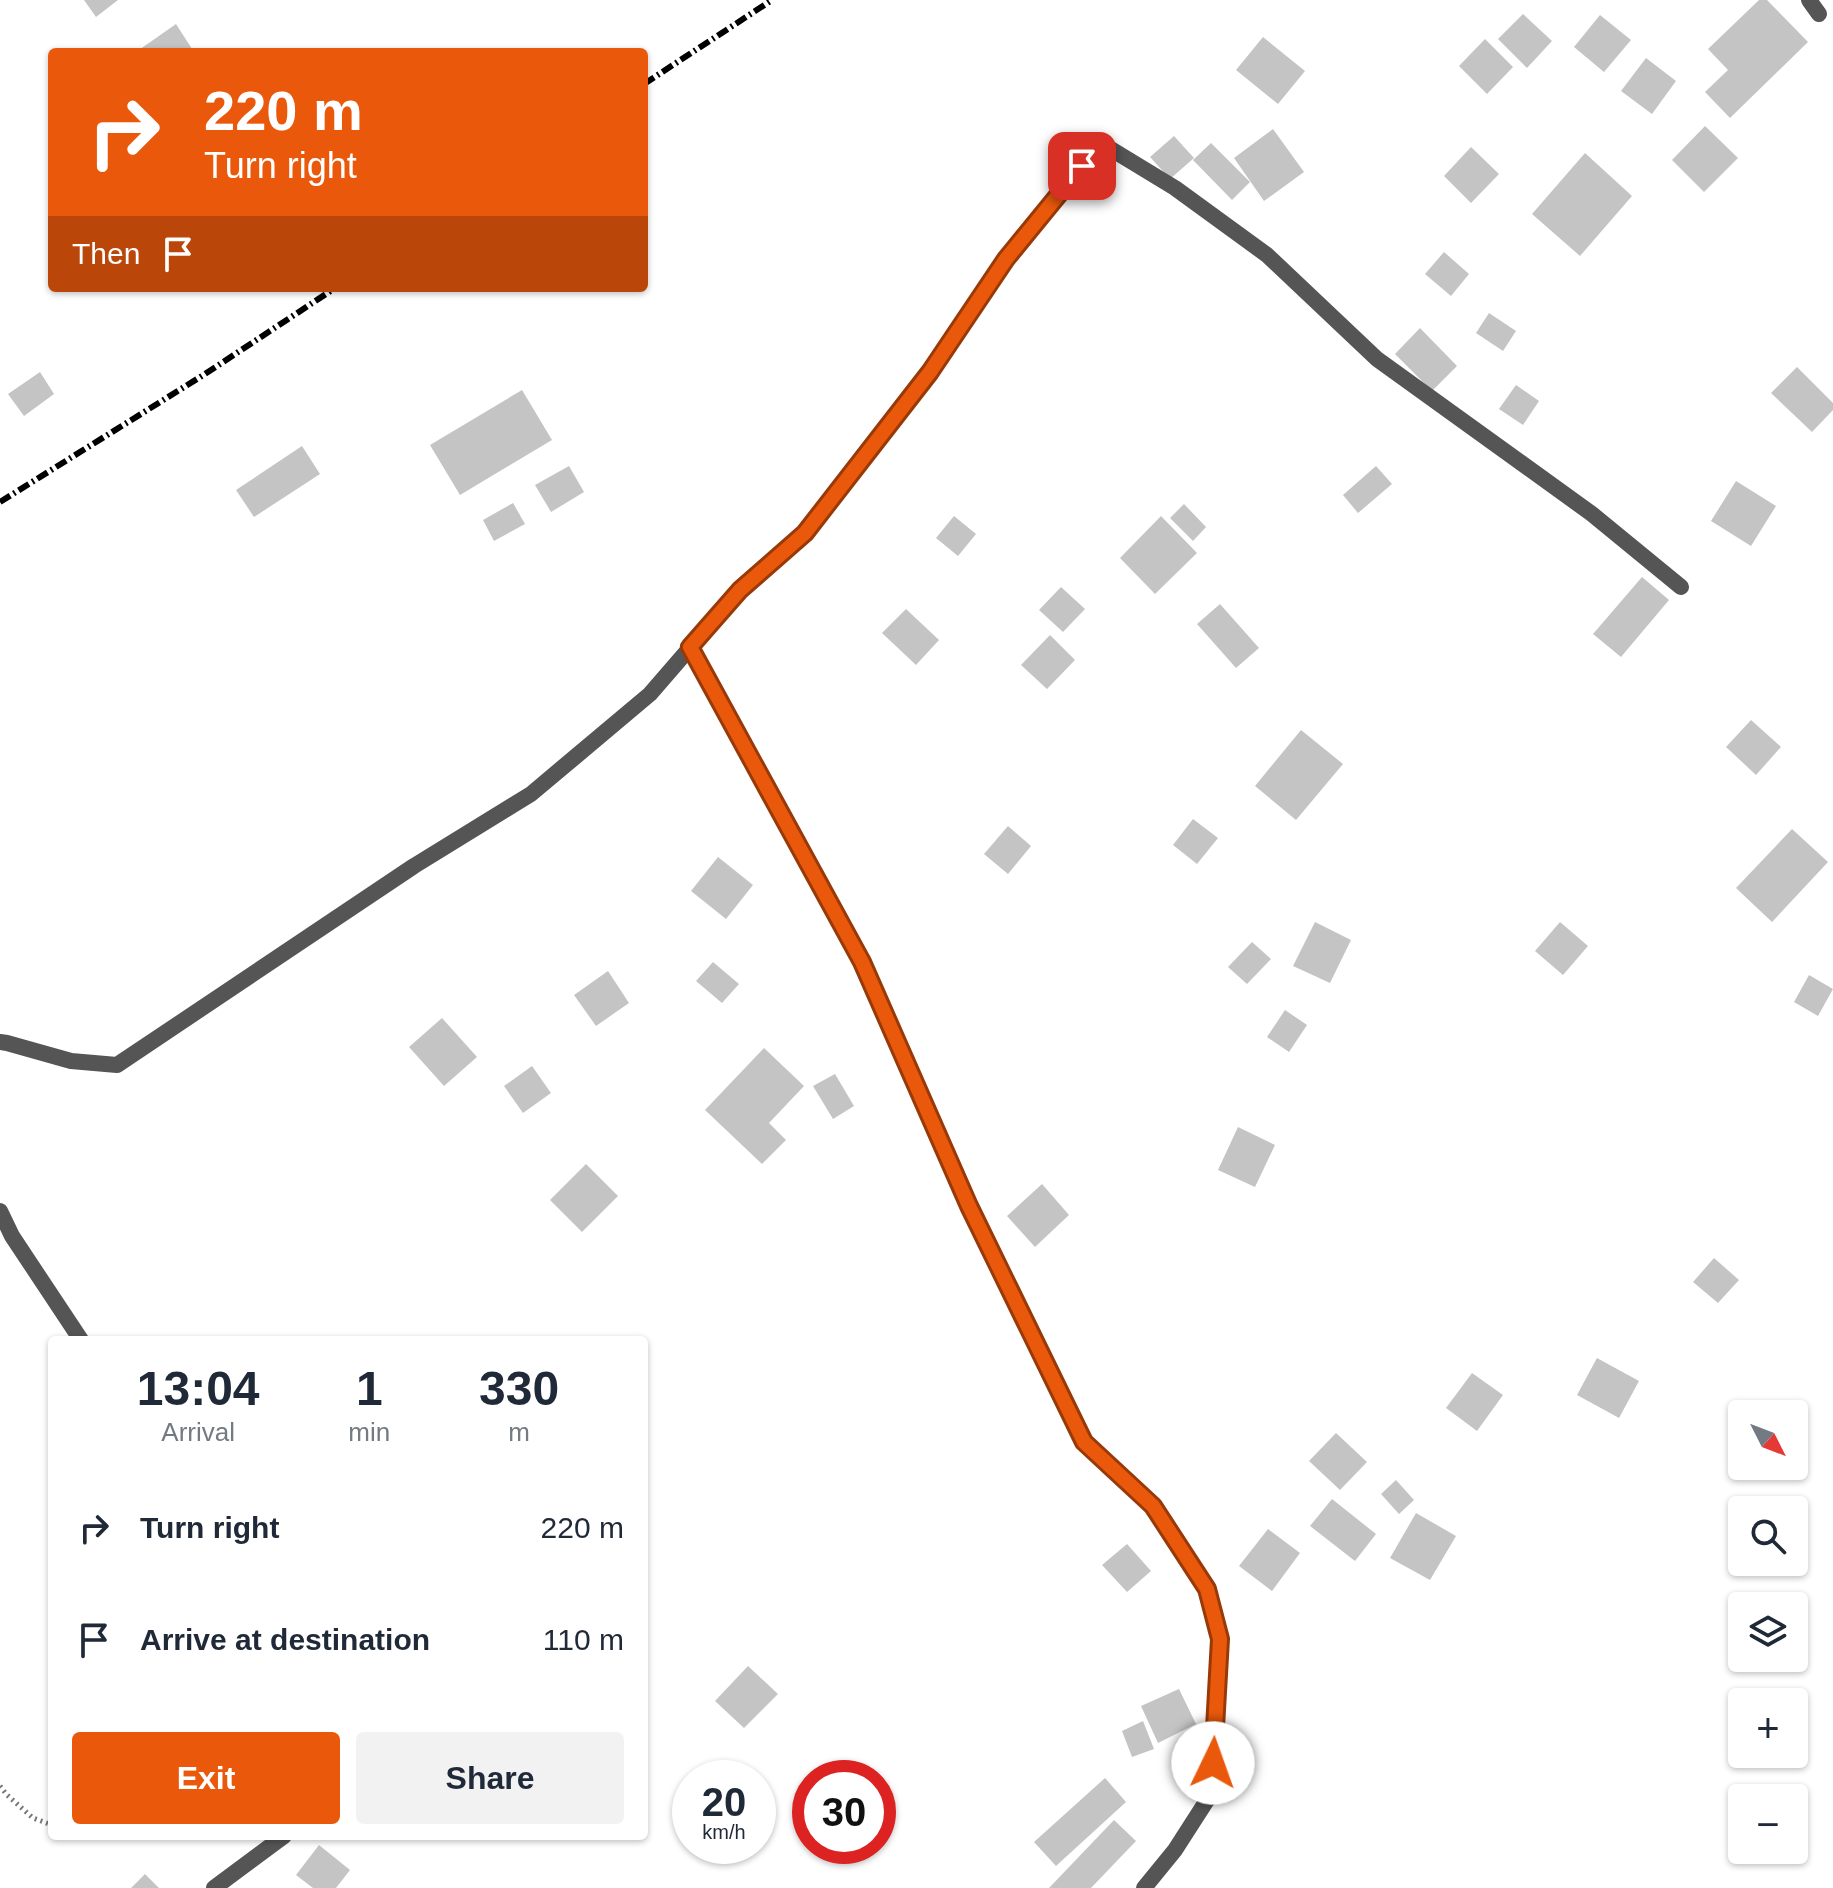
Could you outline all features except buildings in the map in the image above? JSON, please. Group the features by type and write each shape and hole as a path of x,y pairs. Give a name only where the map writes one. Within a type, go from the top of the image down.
{"street":[{"path":"0,1042 71,1061 117,1065 414,866 531,794 650,694 740,590 805,533 930,372 1006,259 1101,143 1175,188 1267,255 1377,359 1592,514 1681,587"},
{"path":"690,647 862,962 969,1206 1084,1442 1153,1506 1207,1589 1220,1639 1211,1794 1175,1850 1144,1888"},
{"path":"0,1211 12,1236 78,1336"},
{"path":"214,1888 279,1840"}],"path":[{"path":"0,1786 33,1818 48,1824"}],"railway":[{"path":"648,81 772,0"},
{"path":"0,502 205,374 329,292"}],"route":[{"path":"1082,166 1006,259 930,372 805,533 740,590 690,647 862,962 969,1206 1084,1442 1153,1506 1207,1589 1220,1639 1213,1763"}]}
